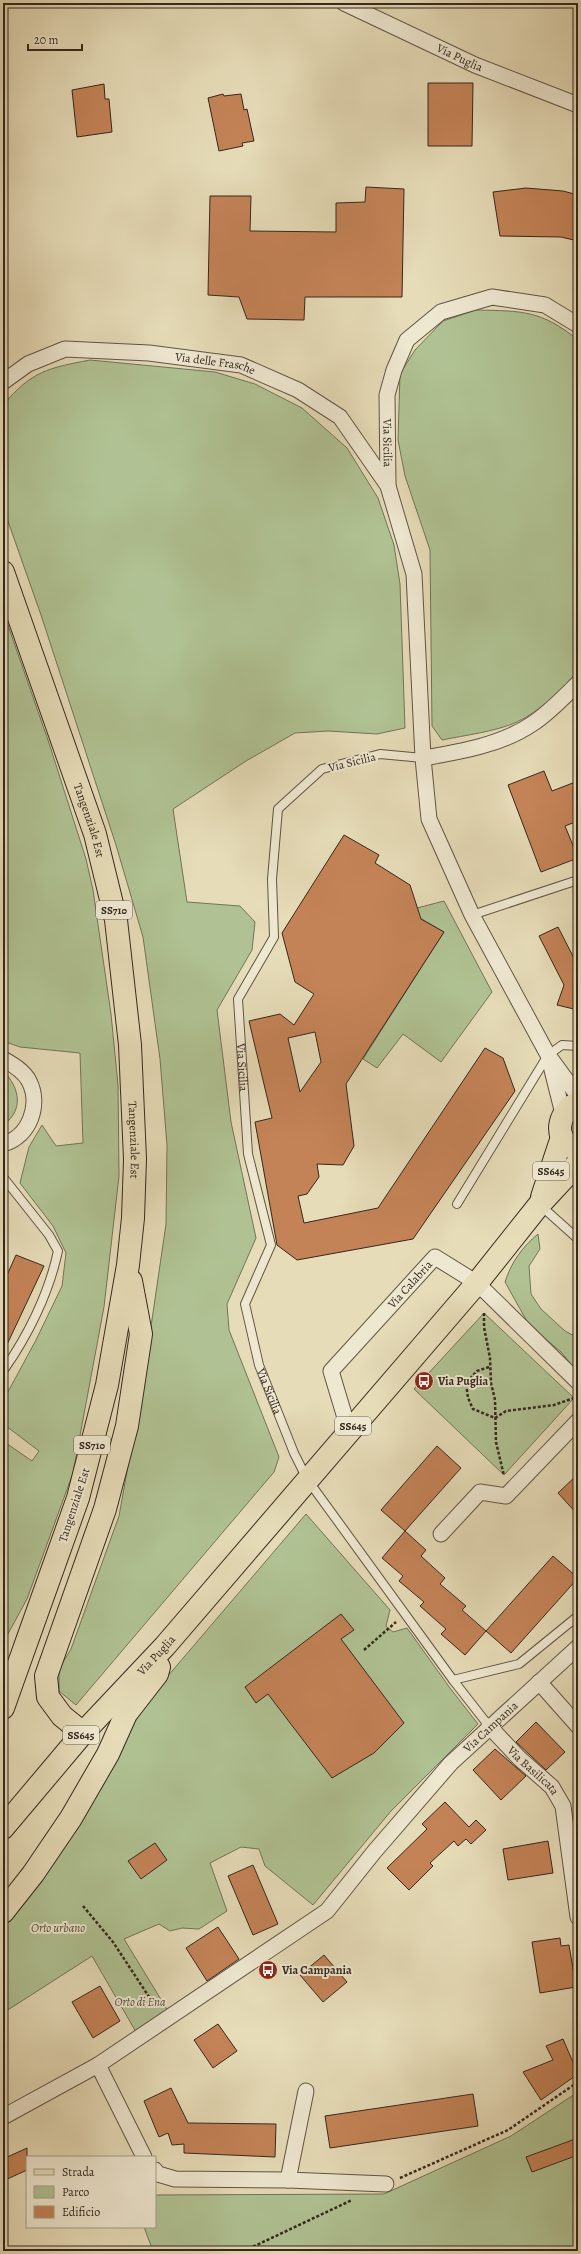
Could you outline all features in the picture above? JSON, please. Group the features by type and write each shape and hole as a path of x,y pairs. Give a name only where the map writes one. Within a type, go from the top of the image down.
{"main road":[{"name":"Tangenziale Est","path":"3,572 95,834 116,920 130,1045 135,1159 133,1218 128,1265 107,1385 78,1498 3,1708"},
{"name":"SS645","path":"570,1109 560,1126 570,1144"},
{"name":"Via Puglia","path":"539,1205 570,1144"},
{"name":"Via Puglia","path":"3,1828 83,1733 165,1646 348,1431 477,1283 539,1205 578,1163"},
{"path":"83,1733 62,1716 48,1697 46,1676 105,1509 127,1426 141,1334 128,1265"},
{"path":"3,1679 34,1620"},
{"path":"3,1912 33,1874 70,1818 108,1754 126,1714 157,1674 165,1646"}],"street":[{"name":"Via Puglia","path":"344,3 475,65 578,105"},
{"name":"Via Sicilia","path":"570,1109 548,1055 472,916 429,819 423,758 414,574 388,486 387,396 394,370 407,340 441,312 492,297 545,305 578,325"},
{"name":"Via delle Frasche","path":"3,382 28,364 65,349 148,353 241,365 298,390 340,417 388,486"},
{"name":"Via Sicilia","path":"423,758 453,753 500,739 530,725 547,713 578,683"},
{"name":"Via Sicilia","path":"548,1055 578,1096"},
{"path":"3,1059 13,1064 28,1080 34,1097 34,1111 26,1128 9,1142 3,1144"},
{"name":"Via Calabria","path":"348,1431 331,1371 436,1257 477,1283 578,1382"},
{"path":"441,1534 480,1492 506,1496 578,1421"},
{"name":"Via Campania","path":"3,2117 98,2065 327,1911 374,1852 451,1763 489,1726 578,1647"},
{"path":"539,1682 578,1726"},
{"name":"Via Basilicata","path":"489,1726 519,1758 552,1787 563,1806 578,1917"},
{"path":"98,2065 144,2156"},
{"path":"288,2180 306,2091"},
{"path":"156,2171 158,2174 175,2179 288,2180 386,2184"}],"lane":[{"name":"Via Sicilia","path":"307,1479 294,1453 259,1365 245,1304 271,1245 248,1154 238,999 274,937 272,879 278,809 322,769 380,754 423,758"},
{"path":"472,916 578,880"},
{"path":"457,1204 548,1055 562,1045 578,1046"},
{"path":"3,1177 49,1235 58,1251 53,1272 25,1338 3,1371"},
{"path":"539,1205 578,1239"},
{"path":"307,1479 453,1680 489,1726"},
{"path":"453,1680 519,1664 578,1616"}],"path":[{"path":"492,1298 484,1313 484,1320 490,1358 496,1418 496,1442 506,1496"},
{"path":"490,1367 477,1371 466,1383 473,1410 496,1418"},
{"path":"496,1418 506,1410 554,1404 578,1397"},
{"path":"364,1650 405,1614"},
{"path":"83,1906 113,1942 164,2020"},
{"path":"386,2184 508,2130 578,2082"},
{"path":"244,2251 358,2198"}],"green space":[{"path":"476,310 506,311 530,314 553,323 578,340 578,673 557,694 534,712 517,722 489,731 442,740 432,726 430,550 405,476 398,440 400,374 415,350 443,321"},
{"path":"90,360 215,372 255,384 302,408 347,448 378,498 394,545 400,584 405,728 377,734 328,731 295,733 246,761 173,809 187,902 240,906 255,922 252,950 217,1010 231,1122 256,1238 227,1304 229,1330 279,1457 274,1472 76,1705 59,1691 59,1669 71,1649 119,1516 142,1388 166,1224 167,1145 160,1059 143,937 116,845 41,615 3,507 3,405 13,394 32,378 52,369"},
{"path":"3,611 49,743 86,859 93,890 111,1014 118,1085 119,1176 104,1307 73,1473 27,1599 3,1643 3,1586 5,1583 3,1582 3,1441 32,1461 39,1451 6,1426 3,1422 3,1401 36,1340 62,1286 66,1253 53,1226 20,1183 29,1147 42,1125 56,1146 83,1143 80,1053 20,1047 3,1041"},
{"path":"444,901 492,992 441,1062 403,1034 377,1068 363,1059 444,932 413,914 417,908"},
{"path":"3,1072 8,1076 13,1084 17,1095 17,1106 15,1112 3,1125"},
{"path":"538,1234 540,1249 529,1266 531,1294 541,1309 565,1331 578,1338 578,1373 561,1352 529,1325 505,1282 510,1268 518,1256 527,1244"},
{"path":"484,1313 574,1398 504,1475 414,1389"},
{"path":"306,1514 390,1610 386,1626 393,1632 407,1628 478,1724 391,1811 313,1905 265,1866 259,1849 241,1847 210,1863 227,1911 199,1929 182,1928 170,1931 159,1924 124,1939 168,2011 136,2032 92,1956 3,2013 3,1929 37,1886 138,1711"},
{"path":"578,2092 578,2251 153,2251 144,2228 156,2228 156,2195 384,2194 511,2136"}],"building":[{"path":"428,83 473,83 472,146 428,146"},
{"path":"104,84 105,99 109,99 112,132 77,137 72,90"},
{"path":"223,94 224,96 241,94 244,110 247,109 254,141 242,143 243,146 219,151 208,98"},
{"path":"366,187 404,189 402,297 305,297 304,320 247,319 239,297 208,295 210,196 251,196 250,231 336,232 336,203 365,202"},
{"path":"526,188 563,191 578,195 578,241 561,237 500,236 493,192"},
{"path":"544,771 552,791 578,781 578,821 565,826 578,858 541,872 508,785"},
{"path":"344,835 379,855 375,863 410,885 421,919 444,932 346,1084 354,1146 343,1165 317,1164 319,1177 307,1194 298,1196 304,1223 378,1208 485,1048 503,1058 515,1091 413,1239 297,1260 277,1245 255,1122 272,1118 249,1021 280,1014 294,1025 314,994 295,982 282,933","holes":["315,1032 321,1062 300,1092 288,1038"]},
{"path":"558,927 578,966 578,1010 557,1005 564,985 539,936"},
{"path":"16,1255 44,1266 3,1353 3,1284"},
{"path":"437,1446 461,1468 405,1531 381,1510"},
{"path":"578,1474 578,1515 558,1493"},
{"path":"405,1531 426,1550 421,1556 445,1578 440,1584 466,1606 462,1610 486,1631 465,1655 441,1634 446,1629 420,1606 424,1602 399,1581 403,1576 382,1558"},
{"path":"553,1556 578,1578 511,1653 486,1631"},
{"path":"341,1614 354,1630 341,1639 404,1723 374,1753 332,1778 268,1694 256,1703 245,1687"},
{"path":"536,1722 565,1752 546,1770 516,1742"},
{"path":"495,1749 526,1776 501,1800 473,1770"},
{"path":"445,1802 469,1827 476,1820 486,1830 471,1844 466,1839 458,1846 454,1841 430,1863 433,1866 409,1890 387,1868 427,1829 422,1824"},
{"path":"548,1841 553,1873 508,1880 503,1849"},
{"path":"155,1843 167,1860 141,1879 128,1861"},
{"path":"253,1865 278,1924 253,1935 228,1876"},
{"path":"218,1927 239,1959 207,1981 186,1948"},
{"path":"560,1938 561,1946 569,1945 576,1987 540,1993 532,1942"},
{"path":"324,1955 347,1982 323,2002 300,1975"},
{"path":"100,1986 120,2021 93,2038 72,2002"},
{"path":"218,2024 237,2051 213,2068 194,2040"},
{"path":"563,2039 578,2074 541,2100 523,2072 553,2060 546,2046"},
{"path":"171,2088 188,2123 276,2124 275,2157 184,2153 184,2144 172,2145 168,2133 159,2137 144,2101"},
{"path":"473,2094 478,2126 330,2148 325,2116"},
{"path":"578,2138 578,2155 532,2172 526,2157"},
{"path":"27,2148 26,2170 3,2181 3,2159"}],"place":[{"name":"Via Puglia","path":"424,1381"},
{"name":"Via Campania","path":"268,1970"}],"park label":[{"name":"Orto urbano","path":"58,1928"},
{"name":"Orto di Ena","path":"140,2002"}]}
